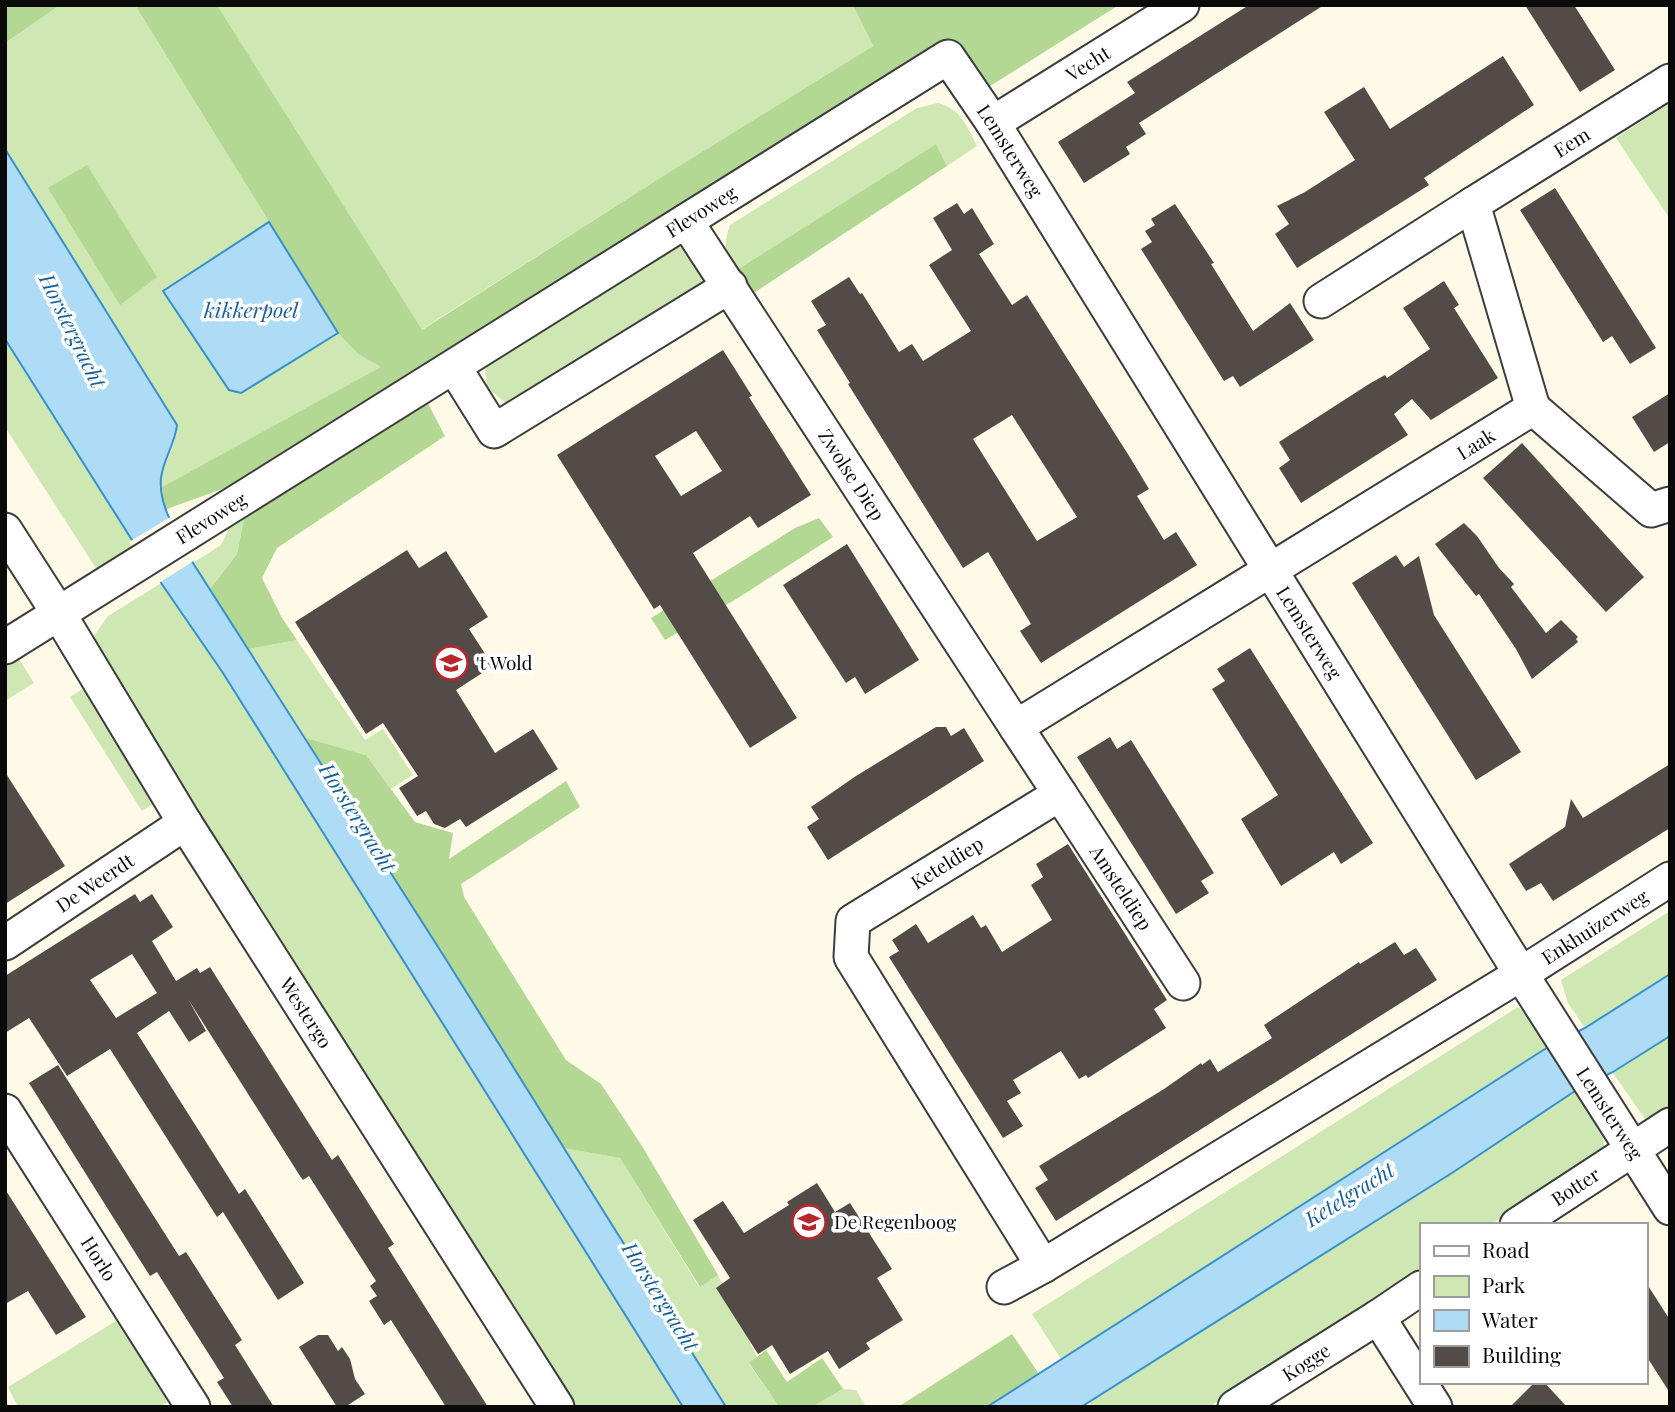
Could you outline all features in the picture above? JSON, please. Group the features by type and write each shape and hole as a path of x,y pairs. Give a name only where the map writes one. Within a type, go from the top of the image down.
{"street":[{"name":"Vecht","path":"993,123 1182,5"},
{"name":"Lemsterweg","path":"948,57 993,123 1521,974 1670,1208"},
{"name":"Flevoweg","path":"5,647 948,57"},
{"name":"Eem","path":"1321,300 1670,80"},
{"path":"1473,204 1533,408 1651,510 1670,504"},
{"name":"Zwolse Diep","path":"686,221 1016,727"},
{"path":"454,367 494,431 730,285"},
{"name":"Laak","path":"1271,570 1533,408"},
{"name":"Westergo","path":"5,530 59,614 184,823 557,1407"},
{"path":"1060,794 1016,727 1271,570"},
{"name":"Amsteldiep","path":"1060,794 1183,983"},
{"name":"Keteldiep","path":"1043,1266 850,957 853,920 1060,794"},
{"name":"De Weerdt","path":"5,943 184,823"},
{"name":"Enkhuizerweg","path":"1521,974 1670,879"},
{"path":"1004,1287 1043,1266 1521,974"},
{"name":"Horlo","path":"5,1111 193,1407"},
{"name":"Botter","path":"1519,1223 1624,1135 1670,1125"},
{"path":"1420,1289 1378,1317 1420,1383"},
{"name":"Kogge","path":"1235,1407 1378,1317"},
{"path":"1420,1384 1435,1407"}],"green space":[{"path":"5,5 60,5 5,43"},
{"path":"60,5 135,5 338,333 358,354 382,367 162,487 161,477 175,440 149,378 5,149 5,43"},
{"path":"135,5 217,5 422,330 873,46 853,5 1119,5 979,93 930,51 236,484 164,510 162,487 381,367 358,354 338,333"},
{"path":"217,5 853,5 873,46 421,330"},
{"path":"938,103 958,114 977,146 947,166 936,144 732,273 726,249 730,225 917,108"},
{"path":"1670,103 1670,219 1616,138"},
{"path":"936,144 947,166 749,296 732,273"},
{"path":"87,165 157,277 120,305 48,188"},
{"path":"672,245 697,253 714,284 527,400 506,403 487,388 485,369 497,354"},
{"path":"5,339 137,548 99,573 5,427"},
{"path":"425,398 445,436 277,548 262,578 282,618 297,640 249,649 210,589 237,554 245,514"},
{"path":"245,514 237,554 210,589 193,563 221,545 231,525"},
{"path":"819,518 833,537 738,598 665,640 651,618 795,528"},
{"path":"163,582 223,673 683,1407 573,1407 106,663 94,636 108,616"},
{"path":"297,640 365,740 383,729 413,775 391,789 366,755 306,738 249,649"},
{"path":"19,659 34,683 5,701 5,667"},
{"path":"87,686 160,800 142,811 70,697"},
{"path":"306,738 366,755 415,822 453,833 449,859 566,781 580,807 461,884 464,897 566,1060 601,1084 642,1146 718,1275 700,1287 620,1158 563,1148"},
{"path":"1670,911 1670,974 1585,1028 1568,1003 1561,980"},
{"path":"1518,1007 1531,1016 1548,1047 1061,1359 1032,1314"},
{"path":"1670,1036 1670,1105 1645,1119 1613,1073"},
{"path":"1575,1091 1603,1138 1604,1148 1572,1173 1493,1223 1420,1223 1420,1270 1209,1407 1092,1407 1089,1401 1455,1171"},
{"path":"563,1148 620,1158 699,1287 718,1275 757,1357 749,1364 779,1407 726,1407"},
{"path":"116,1321 170,1401 159,1407 18,1407 8,1387"},
{"path":"1012,1334 1039,1374 987,1407 898,1407"},
{"path":"766,1350 787,1382 822,1358 843,1389 812,1407 779,1407 749,1363"},
{"path":"843,1389 856,1390 866,1407 812,1407"}],"water":[{"name":"Horstergracht","path":"5,149 177,425 162,471 161,489 166,511 193,563 447,961 726,1407 683,1407 223,673 137,548 5,339"},
{"name":"kikkerpoel","path":"269,222 338,333 241,393 229,390 163,291"},
{"name":"Ketelgracht","path":"1670,974 1670,1036 1613,1072 1575,1091 1455,1171 1081,1407 987,1407 1548,1047 1585,1028"}],"pier":[{"path":"172,516 195,560 159,583 129,542"}],"building":[{"path":"1249,5 1324,5 1139,123 1146,134 1126,147 1130,154 1084,183 1058,142 1135,93 1127,82"},
{"path":"1525,5 1574,5 1615,70 1580,92"},
{"path":"1503,56 1534,105 1424,178 1429,185 1297,268 1275,234 1289,224 1277,206 1305,192 1355,160 1324,112 1364,87 1390,129"},
{"path":"1555,188 1656,348 1630,364 1612,336 1603,342 1520,210"},
{"path":"957,203 964,214 972,208 994,244 979,254 1012,305 1027,295 1149,489 1137,496 1164,540 1176,532 1197,565 1041,663 1020,631 1031,624 988,552 963,568 817,330 826,325 811,301 849,277 899,352 912,344 923,361 971,331 929,265 952,250 933,218","holes":["1012,415 1077,517 1037,541 973,439"]},
{"path":"1175,204 1214,263 1211,264 1253,331 1290,303 1314,340 1240,387 1233,376 1224,381 1141,249 1152,242 1145,231 1155,225 1151,219"},
{"path":"1444,281 1459,305 1454,308 1498,378 1431,420 1412,399 1394,414 1408,435 1301,503 1279,468 1290,460 1279,442 1369,384 1385,375 1387,378 1430,349 1403,308"},
{"path":"723,350 752,396 749,397 811,495 758,528 750,516 693,553 797,718 750,748 660,605 654,609 557,455","holes":["696,431 722,471 681,496 655,456"]},
{"path":"1670,393 1670,442 1654,452 1632,417"},
{"path":"1522,443 1644,577 1606,612 1483,478"},
{"path":"1464,523 1514,584 1511,587 1546,633 1561,620 1578,637 1578,642 1532,679 1516,649 1479,594 1476,596 1435,544"},
{"path":"847,544 919,660 865,694 855,677 846,683 783,585"},
{"path":"407,550 419,568 446,551 488,617 469,629 493,666 456,690 495,753 533,729 558,769 466,827 460,819 445,828 434,824 426,811 417,816 399,788 418,776 383,723 366,734 295,622"},
{"path":"1396,555 1404,567 1419,556 1434,615 1521,752 1476,780 1352,583"},
{"path":"1250,648 1373,843 1341,864 1334,852 1281,886 1241,819 1278,795 1212,689 1225,681 1217,669"},
{"path":"936,727 946,727 951,736 964,728 984,761 828,860 807,827 819,819 811,807"},
{"path":"1110,737 1117,749 1131,740 1214,873 1201,881 1209,893 1176,914 1077,757"},
{"path":"1670,764 1670,828 1553,901 1541,883 1526,891 1509,864 1565,827 1571,799 1583,818"},
{"path":"5,772 65,866 5,904"},
{"path":"1068,844 1167,1000 1154,1009 1166,1028 1088,1078 1086,1075 1079,1079 1061,1051 1013,1080 1021,1093 1007,1101 1023,1126 1003,1138 889,957 899,951 892,940 916,924 928,943 973,915 981,928 986,925 1002,952 1052,920 1031,885 1043,877 1036,864"},
{"path":"135,894 140,902 152,894 173,927 152,941 176,981 197,968 200,973 210,967 332,1160 338,1155 394,1244 388,1248 488,1407 446,1407 391,1320 384,1325 369,1301 377,1296 370,1286 376,1281 309,1176 303,1180 300,1176 188,999 206,1031 189,1042 169,1011 137,1033 239,1194 245,1189 304,1283 278,1300 223,1212 217,1217 110,1049 67,1076 29,1018 5,1033 5,976","holes":["132,954 157,993 116,1018 90,980"]},
{"path":"1395,942 1404,955 1416,948 1437,980 1056,1221 1035,1188 1048,1180 1039,1166 1201,1063 1202,1065 1210,1059 1218,1072 1272,1038 1264,1025 1359,962 1360,964"},
{"path":"58,1065 179,1256 186,1252 242,1340 235,1345 274,1407 233,1407 217,1382 224,1378 157,1272 150,1276 136,1254 29,1083"},
{"path":"817,1183 835,1212 850,1203 892,1269 877,1278 903,1320 866,1343 870,1349 839,1369 828,1351 790,1374 772,1345 758,1354 716,1288 730,1278 693,1220 723,1201 744,1233 789,1205 787,1202"},
{"path":"5,1189 86,1317 56,1335 28,1291 5,1304"},
{"path":"1647,1284 1670,1320 1670,1393 1647,1357"},
{"path":"318,1335 328,1335 338,1351 342,1347 350,1359 355,1379 365,1394 345,1407 337,1407 299,1347"},
{"path":"1533,1384 1546,1384 1567,1407 1510,1407"}],"place":[{"name":"'t Wold","path":"451,663"},
{"name":"De Regenboog","path":"809,1222"}]}
